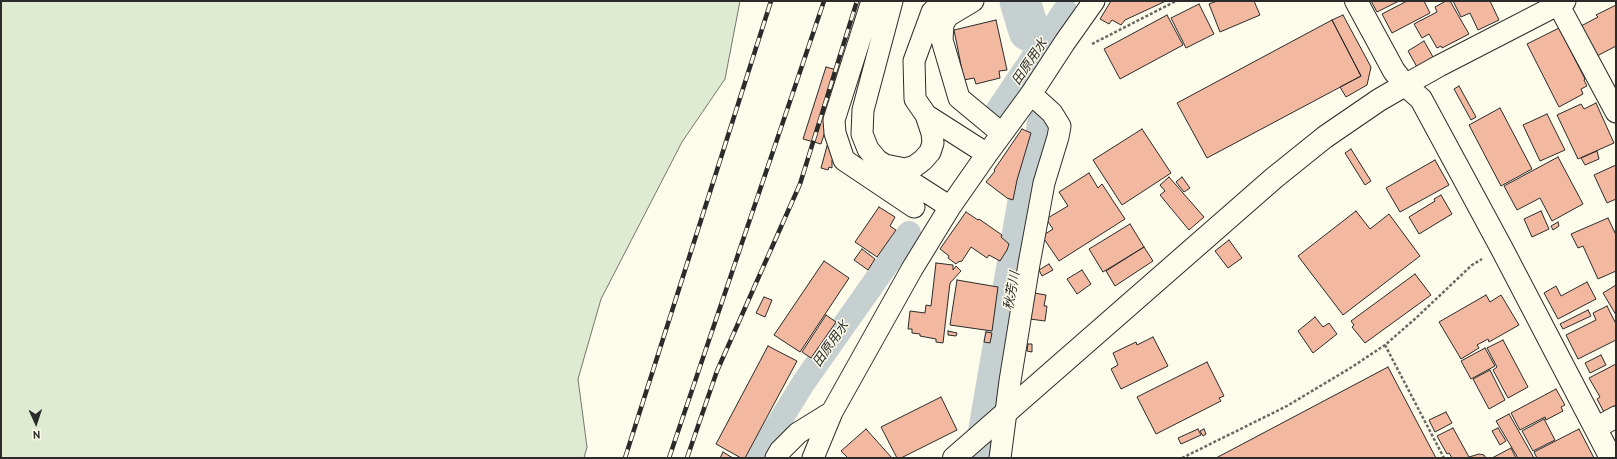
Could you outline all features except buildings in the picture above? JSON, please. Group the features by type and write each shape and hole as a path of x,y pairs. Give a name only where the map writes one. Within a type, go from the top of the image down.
{"street":[{"path":"872,1 834,120 835,133 844,160 914,207"},
{"path":"892,1 863,110 862,134 868,149 877,160 950,207"},
{"path":"884,165 905,168 915,166 930,152 933,143 932,133 926,115 915,99 914,61 932,12 944,1"},
{"path":"973,1 948,16 943,24 942,40 959,98 994,127"},
{"path":"813,458 832,412 912,269 950,207 1031,94 1094,1"},
{"path":"1356,1 1394,71 1421,99 1502,249 1611,458"},
{"path":"954,458 1274,178 1325,137 1379,100 1439,66 1561,3 1616,112"},
{"path":"1000,458 1005,414 1029,264 1044,183 1060,126 1052,113 1031,94"},
{"path":"926,115 987,154"},
{"path":"776,458 780,451 798,433 832,412"},
{"path":"1596,428 1616,417"}],"path":[{"path":"1065,42 1089,46 1176,1"},
{"path":"1182,458 1287,406 1352,367 1385,345 1416,318 1472,264 1502,249"},
{"path":"1385,345 1444,458"}],"green space":[{"path":"1,1 740,1 725,79 682,142 601,299 578,379 587,447 584,458 1,458"}],"waterway":[{"name":"秋芳川","path":"1020,1 1029,31"},
{"name":"田原用水","path":"995,114 1065,10"},
{"name":"秋芳川","path":"984,458 1029,196 1046,141 1047,126"},
{"name":"田原用水","path":"757,458 804,382 909,233"}],"railway":[{"path":"625,458 771,1"},
{"path":"669,458 824,1"},
{"path":"687,458 717,371 800,184 857,1"}]}
